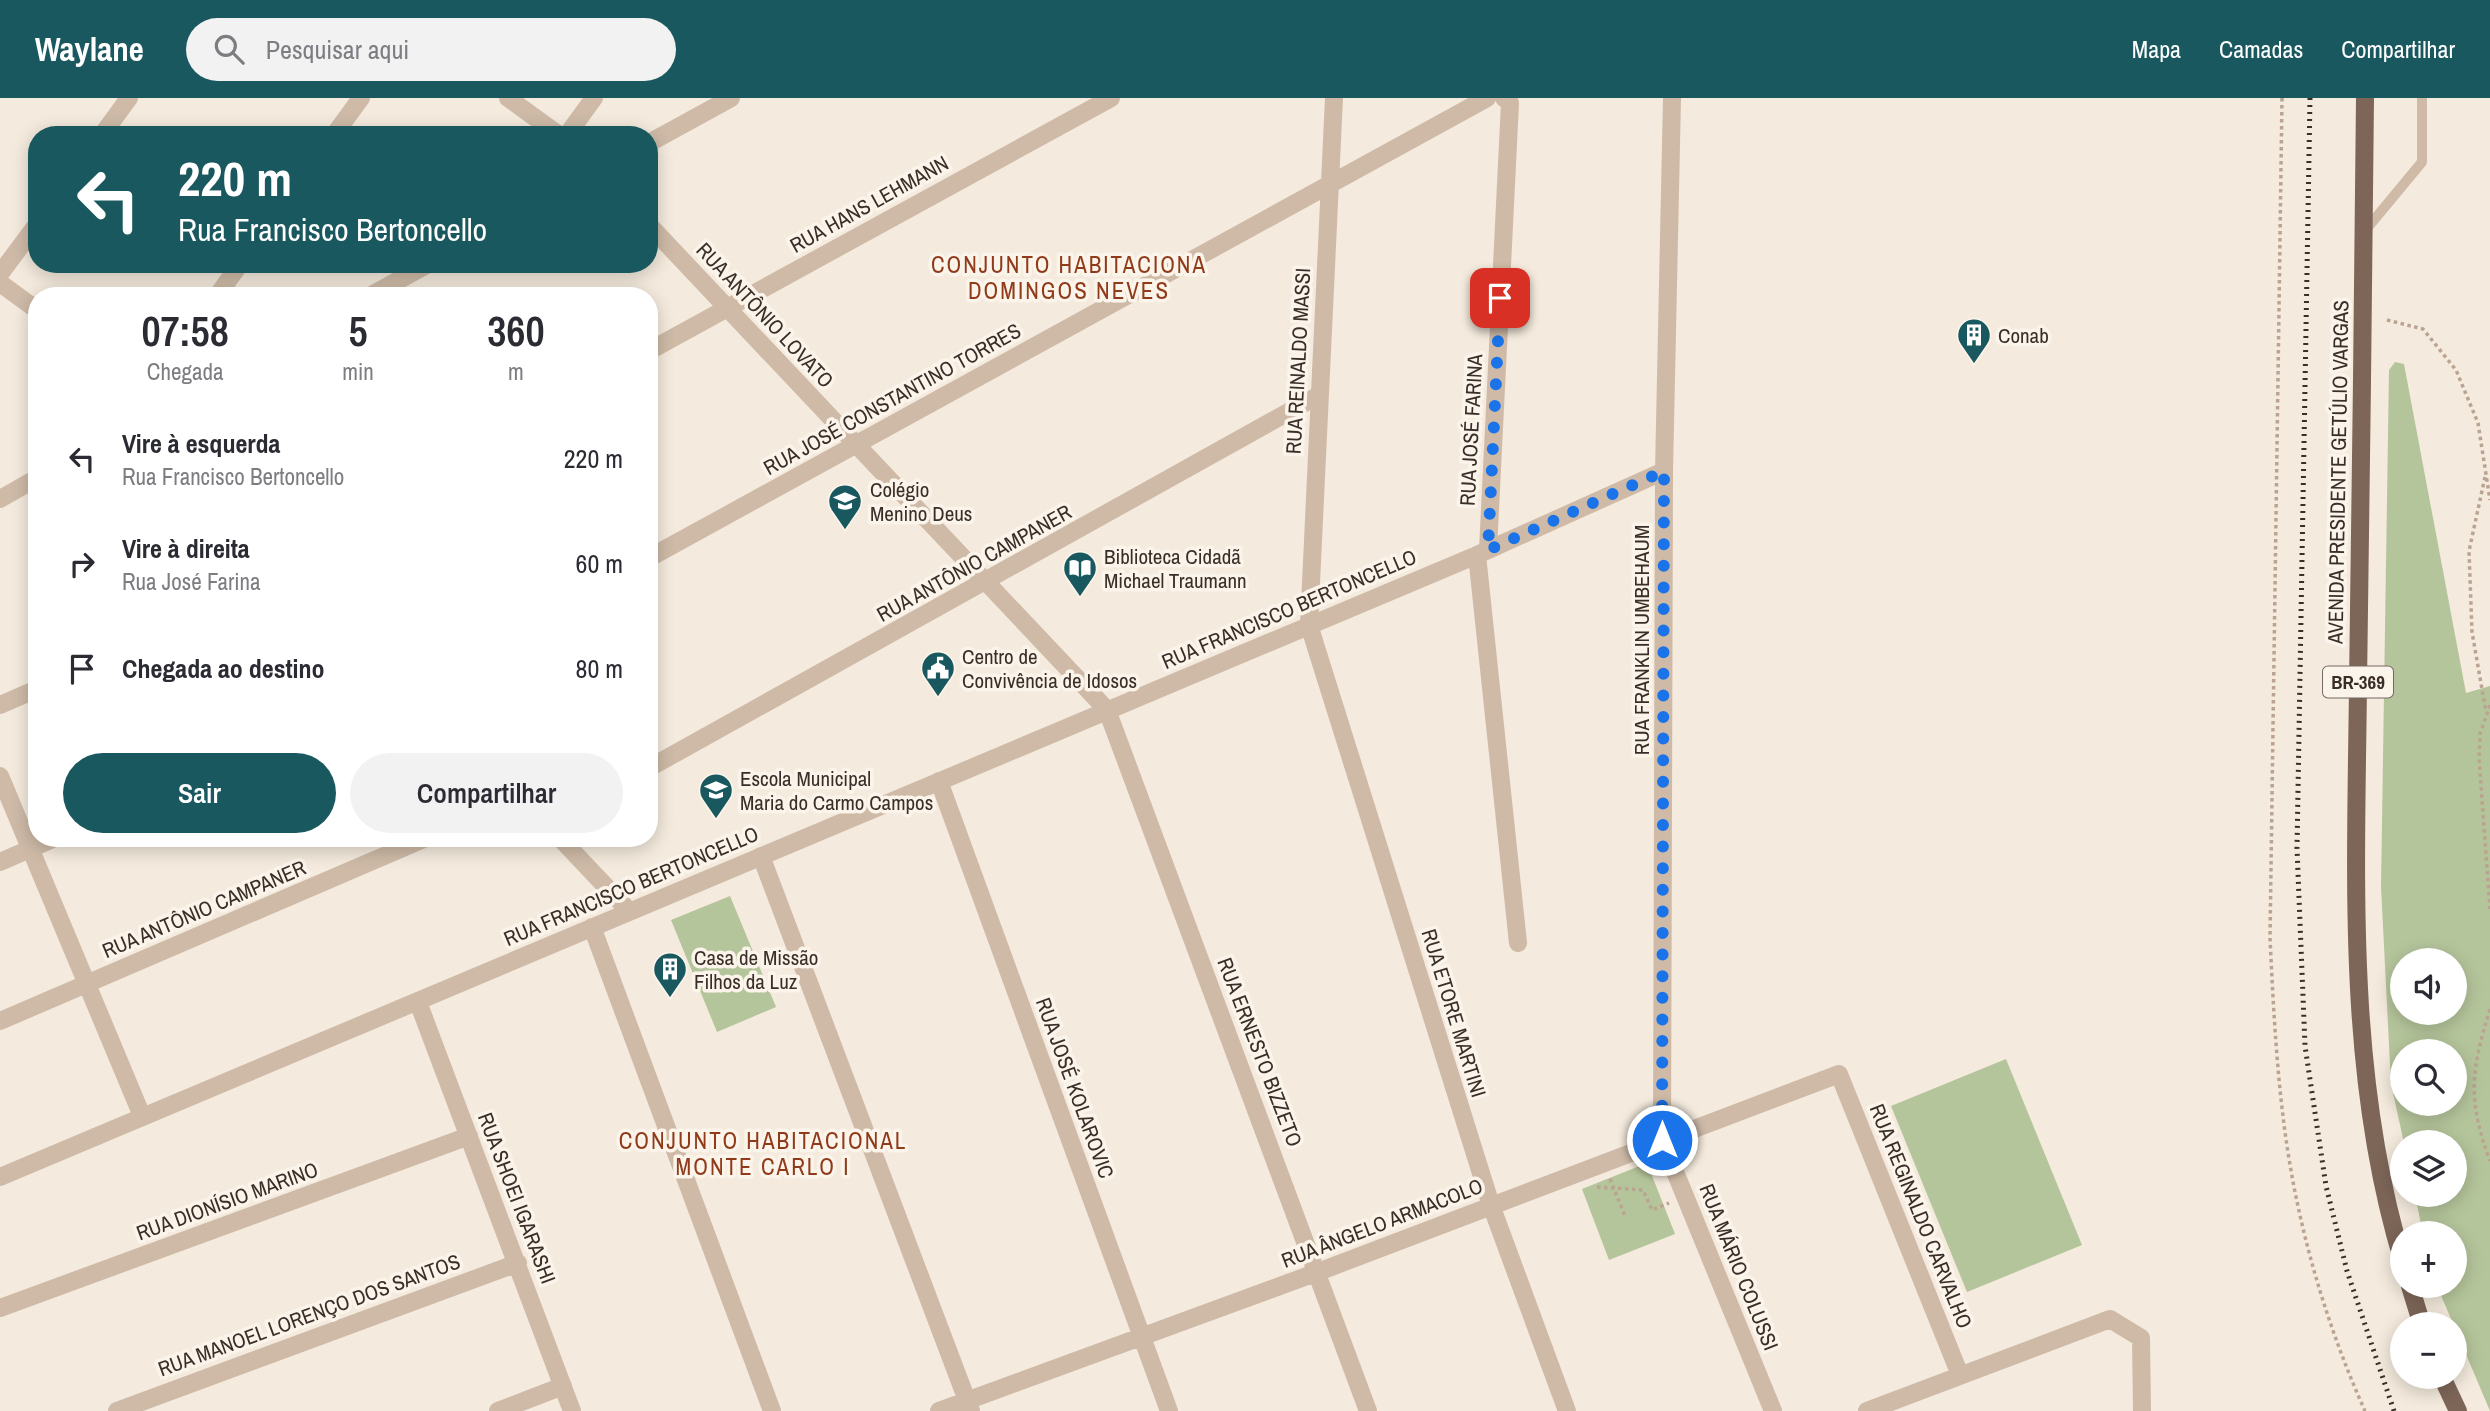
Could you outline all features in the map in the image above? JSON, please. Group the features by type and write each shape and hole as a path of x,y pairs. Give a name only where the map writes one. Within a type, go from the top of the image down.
{"main road":[{"name":"AVENIDA PRESIDENTE GETÚLIO VARGAS","path":"2365,98 2356,856 2358,997 2373,1129 2394,1221"},
{"path":"2448,1389 2458,1411"}],"street":[{"path":"109,126 129,98"},
{"path":"341,126 361,98"},
{"path":"508,98 547,126"},
{"path":"574,126 594,98"},
{"path":"658,138 731,98"},
{"name":"RUA HANS LEHMANN","path":"658,346 1111,98"},
{"name":"RUA REINALDO MASSI","path":"1309,625 1334,98"},
{"name":"RUA JOSÉ CONSTANTINO TORRES","path":"658,553 1487,98"},
{"name":"RUA FRANKLIN UMBEHAUM","path":"1662,1140 1664,471 1672,98"},
{"name":"RUA JOSÉ FARINA","path":"1507,100 1482,552 1518,943"},
{"name":"RUA ANTÔNIO LOVATO","path":"658,234 1107,710"},
{"path":"0,274 28,236"},
{"path":"386,287 412,273"},
{"path":"0,283 28,303"},
{"name":"RUA ANTÔNIO CAMPANER","path":"658,763 986,583 1319,395"},
{"name":"RUA FRANCISCO BERTONCELLO","path":"0,1177 1482,552 1664,471"},
{"path":"0,499 28,483"},
{"name":"RUA ETORE MARTINI","path":"1309,625 1490,1205 1567,1411"},
{"path":"0,705 28,693"},
{"name":"RUA ERNESTO BIZZETO","path":"1107,710 1368,1411"},
{"path":"0,776 28,844"},
{"name":"RUA JOSÉ KOLAROVIC","path":"939,781 1169,1411"},
{"path":"0,862 35,847"},
{"name":"RUA ANTÔNIO CAMPANER","path":"0,1021 405,847"},
{"path":"569,847 629,911"},
{"path":"30,849 142,1116"},
{"path":"761,856 969,1406"},
{"path":"592,927 772,1411"},
{"name":"RUA SHOEI IGARASHI","path":"418,1002 572,1411"},
{"name":"RUA ÂNGELO ARMACOLO","path":"939,1411 969,1406 1141,1335 1318,1272 1839,1074"},
{"name":"RUA REGINALDO CARVALHO","path":"1839,1074 1960,1375"},
{"name":"RUA DIONÍSIO MARINO","path":"0,1308 469,1136"},
{"name":"RUA MÁRIO COLUSSI","path":"1662,1140 1773,1411"},
{"name":"RUA MANOEL LORENÇO DOS SANTOS","path":"117,1411 518,1263"},
{"path":"1867,1411 2110,1319 2141,1338 2142,1411"},
{"path":"498,1411 563,1387"}],"lane":[{"path":"2364,232 2421,162 2422,98"}],"path":[{"path":"2282,98 2270,938 2277,1054 2284,1127 2305,1232 2328,1311 2365,1411"},
{"path":"2387,320 2423,329 2456,370 2478,424 2490,500"},
{"path":"2485,477 2469,551 2472,632 2486,712"},
{"path":"2490,705 2480,734 2479,758 2490,909"},
{"path":"2490,1009 2473,1067 2473,1098 2490,1161"},
{"path":"1609,1177 1625,1216"},
{"path":"1594,1187 1643,1191 1652,1210 1669,1203"}],"green space":[{"path":"2395,362 2404,364 2466,693 2490,686 2490,1411 2467,1357 2467,1312 2448,1312 2442,1298 2467,1298 2467,1221 2420,1221 2417,1207 2467,1207 2467,1130 2401,1130 2398,1116 2467,1116 2467,1039 2390,1039 2390,1064 2381,887 2389,370"},
{"path":"730,896 776,1007 717,1032 671,920"},
{"path":"2006,1059 2082,1245 1967,1292 1891,1106"},
{"path":"1647,1163 1675,1234 1609,1260 1582,1189"}],"railway":[{"path":"2310,98 2297,848 2305,1046 2326,1186 2347,1271 2394,1411"}],"place":[{"name":"Conab","path":"1974,365"},
{"name":"Colégio Menino Deus","path":"845,531"},
{"name":"Biblioteca Cidadã Michael Traumann","path":"1080,598"},
{"name":"Centro de Convivência de Idosos","path":"938,698"},
{"name":"Escola Municipal Maria do Carmo Campos","path":"716,820"},
{"name":"Casa de Missão Filhos da Luz","path":"670,999"}],"district":[{"name":"CONJUNTO HABITACIONA DOMINGOS NEVES","path":"1069,277"},
{"name":"CONJUNTO HABITACIONAL MONTE CARLO I","path":"763,1153"}],"route":[{"path":"1500,298 1488,550 1664,471 1662,1140"}]}
